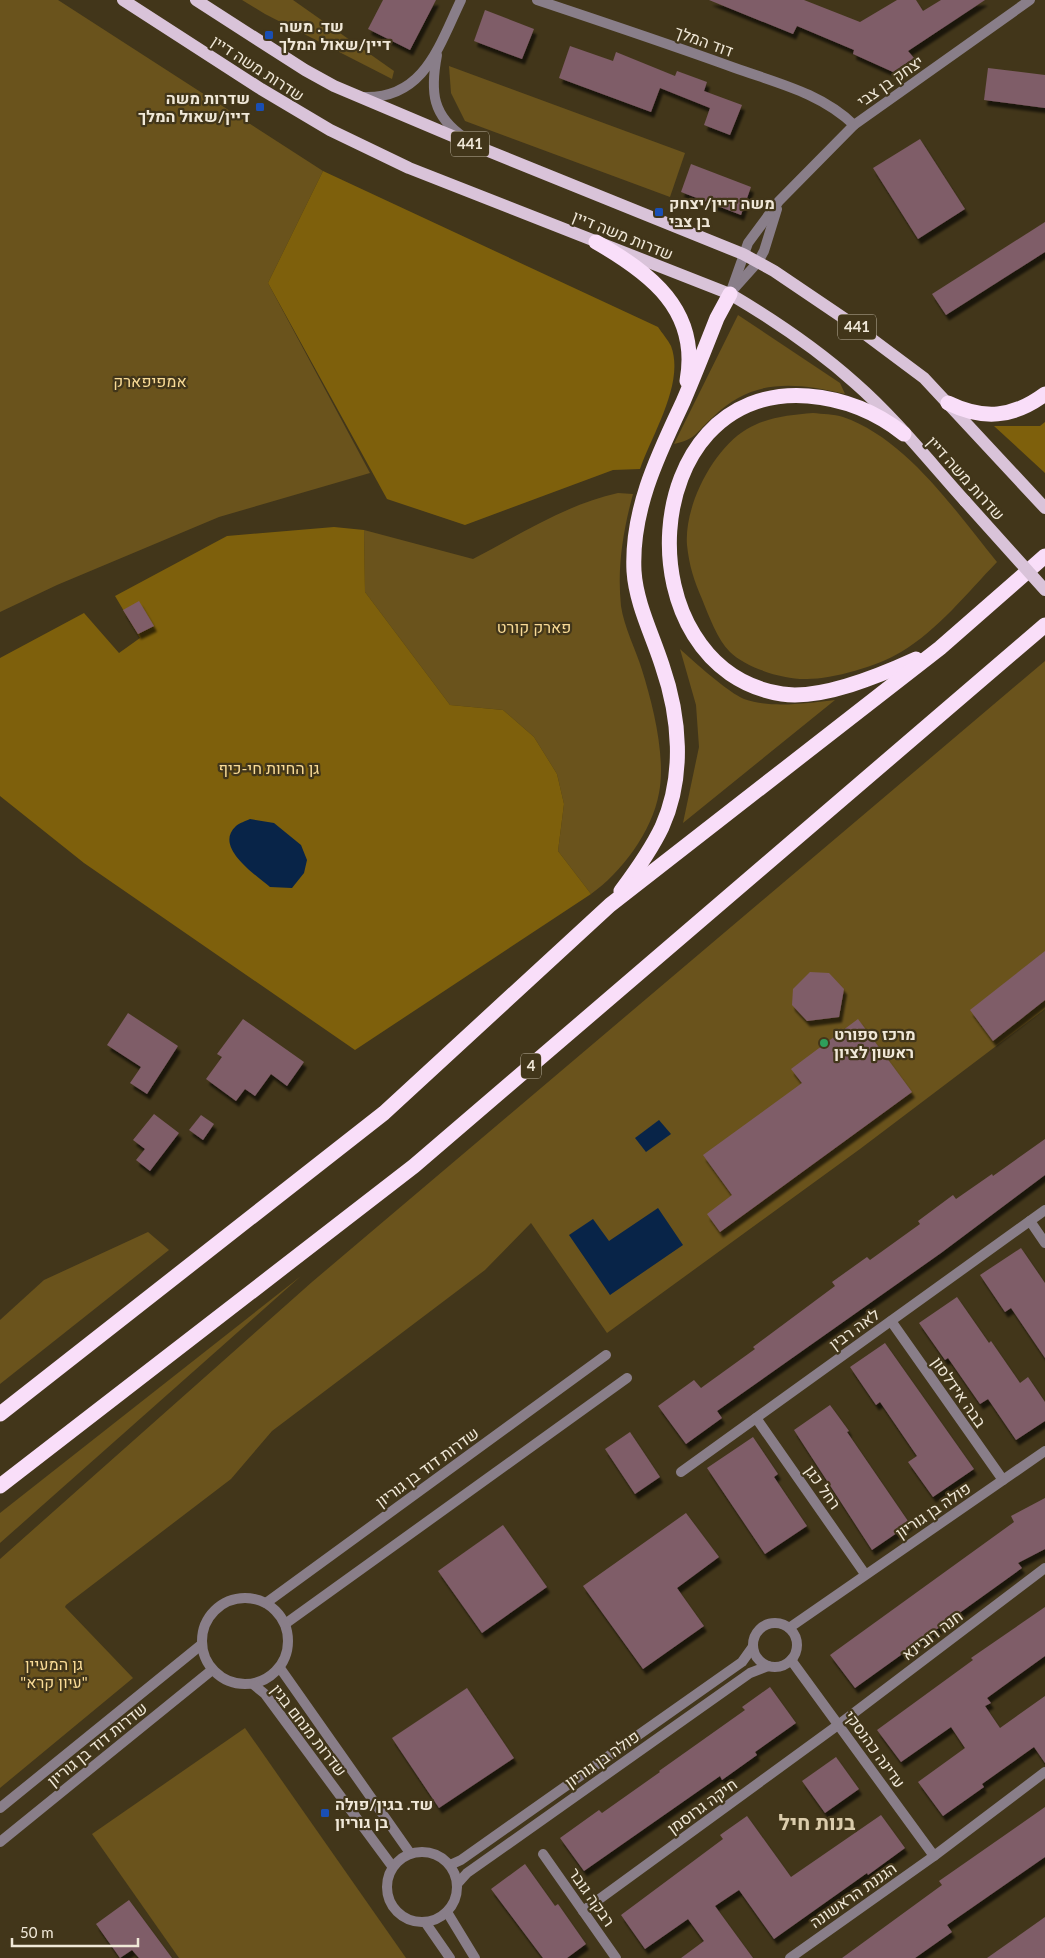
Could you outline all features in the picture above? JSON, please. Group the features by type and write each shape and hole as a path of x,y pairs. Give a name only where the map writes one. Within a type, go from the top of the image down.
{"highway":[{"path":"596,242 646,274 670,298 683,327 687,343 688,374 684,400"},
{"path":"610,905 652,846 662,827 672,802 678,765 673,700 640,602 634,571 636,532 647,483 684,400 717,318 730,294"},
{"path":"948,404 966,412 991,416 1012,412 1045,394"},
{"path":"904,434 876,414 837,400 797,395 779,396 759,400 739,409 718,424 706,436 686,464 676,490 669,522 669,557 675,588 685,617 701,645 720,664 740,679 760,688 783,694 811,693 851,684 902,666 940,648"},
{"path":"0,1414 384,1113 610,905 940,648 1045,556"},
{"name":"4","path":"0,1486 414,1166 1045,626"}],"main road":[{"name":"שדרות משה דיין","path":"123,0 284,104 330,130 409,168 730,294 756,310 811,347 849,378 904,434 1045,590"},
{"name":"שדרות משה דיין","path":"196,0 305,70 360,97 743,254 758,262 852,324 924,378 1045,508"}],"street":[{"path":"360,97 389,96 409,86 427,66 438,48 461,0"},
{"name":"דוד המלך","path":"537,0 679,47 818,98 840,111 854,125"},
{"name":"יצחק בן צבי","path":"730,294 748,243 779,200 854,125 1030,0"},
{"path":"438,48 433,83 436,105 451,126 476,146"},
{"name":"יצחק בן צבי","path":"730,294 758,262 764,251 779,200"},
{"name":"לאה רבין","path":"681,1472 1045,1210"},
{"path":"1030,1221 1045,1243"},
{"name":"בבה אידלסון","path":"891,1321 1003,1480"},
{"name":"שדרות דוד בן גוריון","path":"266,1603 606,1355"},
{"path":"286,1624 627,1378"},
{"name":"רחל כגן","path":"756,1418 865,1574"},
{"name":"פולה בן גוריון","path":"789,1628 1045,1451"},
{"name":"חנה רובינא","path":"838,1724 1045,1568"},
{"path":"238,1598 258,1599 277,1612 286,1624 289,1637 287,1654 280,1668 269,1678 254,1684 240,1685 224,1680 212,1670 205,1658 201,1645 205,1624 212,1612 224,1603 238,1598"},
{"path":"775,1623 789,1628 794,1634 797,1648 791,1660 781,1667 768,1666 758,1660 752,1648 756,1633 761,1628 775,1623"},
{"name":"שדרות דוד בן גוריון","path":"0,1808 201,1645"},
{"name":"פולה בן גוריון","path":"450,1864 461,1860 742,1662 749,1656 752,1648"},
{"name":"עדינה כהנסקי","path":"791,1660 934,1856"},
{"name":"פולה בן גוריון","path":"458,1883 467,1873 750,1674 768,1666"},
{"name":"שדרות מנחם בגין","path":"280,1668 410,1853"},
{"name":"שדרות דוד בן גוריון","path":"0,1842 212,1670"},
{"name":"שדרות מנחם בגין","path":"254,1684 265,1694 392,1866"},
{"name":"חיקה גרוסמן","path":"583,1911 838,1724"},
{"path":"934,1856 1045,1772"},
{"path":"420,1851 432,1852 450,1864 458,1883 457,1894 447,1912 441,1917 425,1922 413,1921 403,1917 394,1909 386,1888 392,1866 400,1858 420,1851"},
{"name":"רבקה גובר","path":"543,1854 616,1958"},
{"name":"הגננת הראשונה","path":"790,1958 934,1856"},
{"path":"447,1912 476,1958"},
{"path":"425,1922 450,1958"}],"green space":[{"name":"אמפיפארק","path":"0,0 58,0 323,171 268,283 370,473 219,517 57,585 0,612"},
{"path":"242,0 293,0 394,71 392,79 265,14"},
{"path":"449,66 685,153 670,197 465,121 451,93"},
{"path":"323,171 658,327 671,346 674,360 674,376 671,392 640,469 613,470 465,525 387,499 268,283"},
{"path":"738,315 840,383 845,394 808,387 791,386 759,389 743,395 728,404 692,437 674,444"},
{"path":"813,413 843,417 866,427 909,459 947,500 997,562 940,622 901,652 868,667 842,674 829,677 798,679 756,668 737,658 725,647 714,627 694,579 687,545 687,530 690,513 703,480 712,464 735,438 747,429 771,419"},
{"path":"1045,422 1045,473 994,426 1040,426"},
{"name":"פארק קורט","path":"618,493 633,494 622,549 620,577 621,606 642,670 654,715 660,747 661,779 655,808 642,837 624,863 591,894 558,851 564,804 557,774 534,737 503,710 450,705 365,592 364,530 473,559 562,512"},
{"name":"גן החיות חי-כיף","path":"334,527 364,530 365,592 450,705 503,710 534,737 557,774 564,804 558,851 591,894 355,1050 84,863 0,796 0,658 84,613 119,653 140,638 115,596 227,536"},
{"path":"680,649 721,684 744,699 777,705 835,700 683,823 699,747 696,705"},
{"name":"גן המעיין \"עיון קרא\"","path":"1045,661 1045,1009 860,1149 607,1333 531,1223 485,1270 272,1431 231,1479 66,1605 65,1607 133,1678 0,1788 0,1559 312,1282"},
{"path":"148,1232 169,1250 0,1384 0,1320 44,1280"},
{"path":"301,1276 0,1543 0,1513"},
{"path":"245,1728 406,1958 179,1958 92,1834"}],"water":[{"path":"250,819 274,823 301,845 307,860 304,873 292,888 270,887 247,868 233,851 230,843 230,834 237,825"},
{"path":"659,1120 671,1134 646,1152 635,1138"},
{"path":"658,1208 683,1245 610,1295 569,1235 593,1219 609,1241"}],"building":[{"path":"383,0 436,0 410,50 368,29"},
{"path":"709,0 804,0 860,22 897,0 916,0 923,11 941,0 985,0 908,51 914,58 893,72 853,54 854,50 797,26 793,34"},
{"path":"485,10 534,29 522,59 474,41"},
{"path":"570,46 613,61 616,52 675,76 677,71 707,82 704,91 742,105 730,135 704,125 710,108 660,88 651,112 559,78"},
{"path":"988,68 1045,75 1045,108 984,100"},
{"path":"920,139 965,209 918,239 873,168"},
{"path":"691,164 751,187 741,215 681,192"},
{"path":"1045,222 1045,252 946,315 932,294"},
{"path":"139,601 154,626 138,634 123,610"},
{"path":"1045,951 1045,1000 993,1041 970,1010"},
{"path":"810,972 829,973 844,989 839,1017 807,1021 792,1005 793,989"},
{"path":"128,1013 178,1046 147,1094 130,1083 141,1067 107,1045"},
{"path":"243,1019 304,1062 287,1086 271,1074 255,1096 245,1089 236,1101 206,1079 222,1057 217,1054"},
{"path":"858,1019 912,1092 720,1232 707,1214 732,1195 703,1155 802,1083 791,1069"},
{"path":"154,1114 179,1133 150,1171 136,1160 145,1149 133,1140"},
{"path":"201,1115 214,1124 203,1140 189,1130"},
{"path":"1045,1139 1045,1175 941,1253 717,1411 722,1418 686,1444 658,1406 694,1380 701,1388 755,1349 753,1347 835,1286 832,1282 867,1257 870,1260 920,1224 918,1221 953,1195 956,1199 992,1174 993,1176"},
{"path":"1021,1248 1045,1283 1045,1358 1011,1308 1005,1312 980,1275"},
{"path":"957,1297 1020,1383 1028,1377 1045,1402 1045,1421 1016,1440 988,1399 980,1404 948,1358 945,1360 919,1323"},
{"path":"885,1343 974,1469 933,1497 908,1462 917,1456 880,1402 876,1405 850,1367"},
{"path":"830,1405 910,1524 872,1550 794,1430"},
{"path":"630,1432 660,1477 635,1494 605,1449"},
{"path":"753,1437 778,1474 774,1477 807,1526 765,1554 707,1468"},
{"path":"1045,1498 1045,1549 1018,1563 1022,1568 855,1688 830,1655 1014,1522 1011,1516"},
{"path":"686,1513 719,1557 677,1588 704,1626 643,1669 583,1586"},
{"path":"503,1525 547,1587 482,1633 438,1571"},
{"path":"1045,1607 1045,1656 987,1698 991,1703 985,1706 1000,1728 1045,1696 1045,1763 1034,1747 982,1784 984,1787 943,1816 918,1782 965,1748 951,1727 901,1762 877,1730 973,1660 971,1658"},
{"path":"770,1687 796,1723 755,1752 757,1755 722,1780 720,1776 584,1871 560,1838 599,1810 602,1813 660,1772 745,1710 742,1707"},
{"path":"467,1688 514,1758 439,1808 392,1738"},
{"path":"836,1757 859,1789 825,1813 802,1781"},
{"path":"1045,1807 1045,1857 947,1925 952,1932 915,1958 842,1958 942,1885 939,1881"},
{"path":"881,1815 905,1848 774,1939 739,1890 715,1906 753,1958 681,1958 704,1941 688,1919 645,1949 621,1915 723,1839 720,1835 747,1816 791,1877"},
{"path":"525,1864 555,1906 558,1904 586,1944 567,1958 543,1958 491,1889"},
{"path":"129,1900 172,1958 139,1958 132,1950 120,1958 96,1924"},
{"path":"1045,1917 1045,1958 987,1958"}],"place":[{"name":"שד. משה דיין/שאול המלך","path":"269,35"},
{"name":"שדרות משה דיין/שאול המלך","path":"260,107"},
{"name":"משה דיין/יצחק בן צבי","path":"659,212"},
{"name":"מרכז ספורט ראשון לציון","path":"824,1043"},
{"name":"שד. בגין/פולה בן גוריון","path":"325,1813"}],"district":[{"name":"בנות חיל","path":"817,1823"}]}
